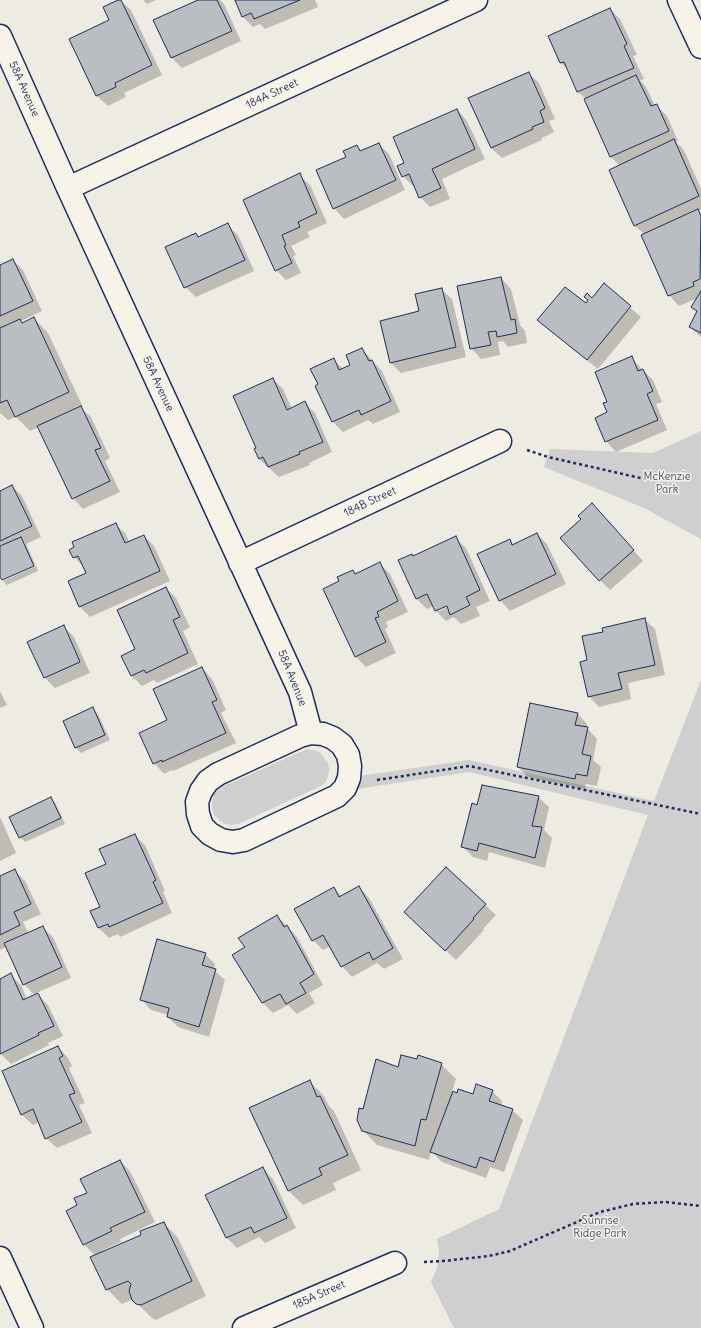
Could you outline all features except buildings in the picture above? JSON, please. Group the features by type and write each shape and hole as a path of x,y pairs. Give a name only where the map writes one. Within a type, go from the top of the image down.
{"street":[{"name":"184A Street","path":"68,188 476,0"},
{"path":"679,0 701,47"},
{"name":"58A Avenue","path":"0,36 68,188 300,692 311,733"},
{"name":"184B Street","path":"240,563 500,442"},
{"path":"311,733 323,734 333,738 342,745 348,755 350,766 349,778 345,788 337,796 244,840 232,842 221,840 210,834 202,826 198,814 197,802 201,791 208,781 218,774 300,736 311,733"},
{"path":"0,1258 32,1328"},
{"name":"185A Street","path":"244,1328 395,1262"}],"path":[{"path":"500,442 548,457 649,480"},
{"path":"370,781 469,766 701,814"},
{"path":"443,1261 489,1256 510,1251 600,1212 633,1204 665,1202 701,1206"}],"green space":[{"name":"McKenzie Park","path":"701,431 701,539 644,508 544,467 550,449 653,453"},
{"name":"Sunrise Ridge Park","path":"701,680 701,1328 454,1328 431,1282 437,1268 439,1253 437,1239 499,1209 648,815 469,772 357,789 360,776 469,760 654,801"},
{"path":"307,749 320,752 328,763 328,776 326,782 321,786 238,824 225,824 214,815 212,802 214,795 218,790"}]}
